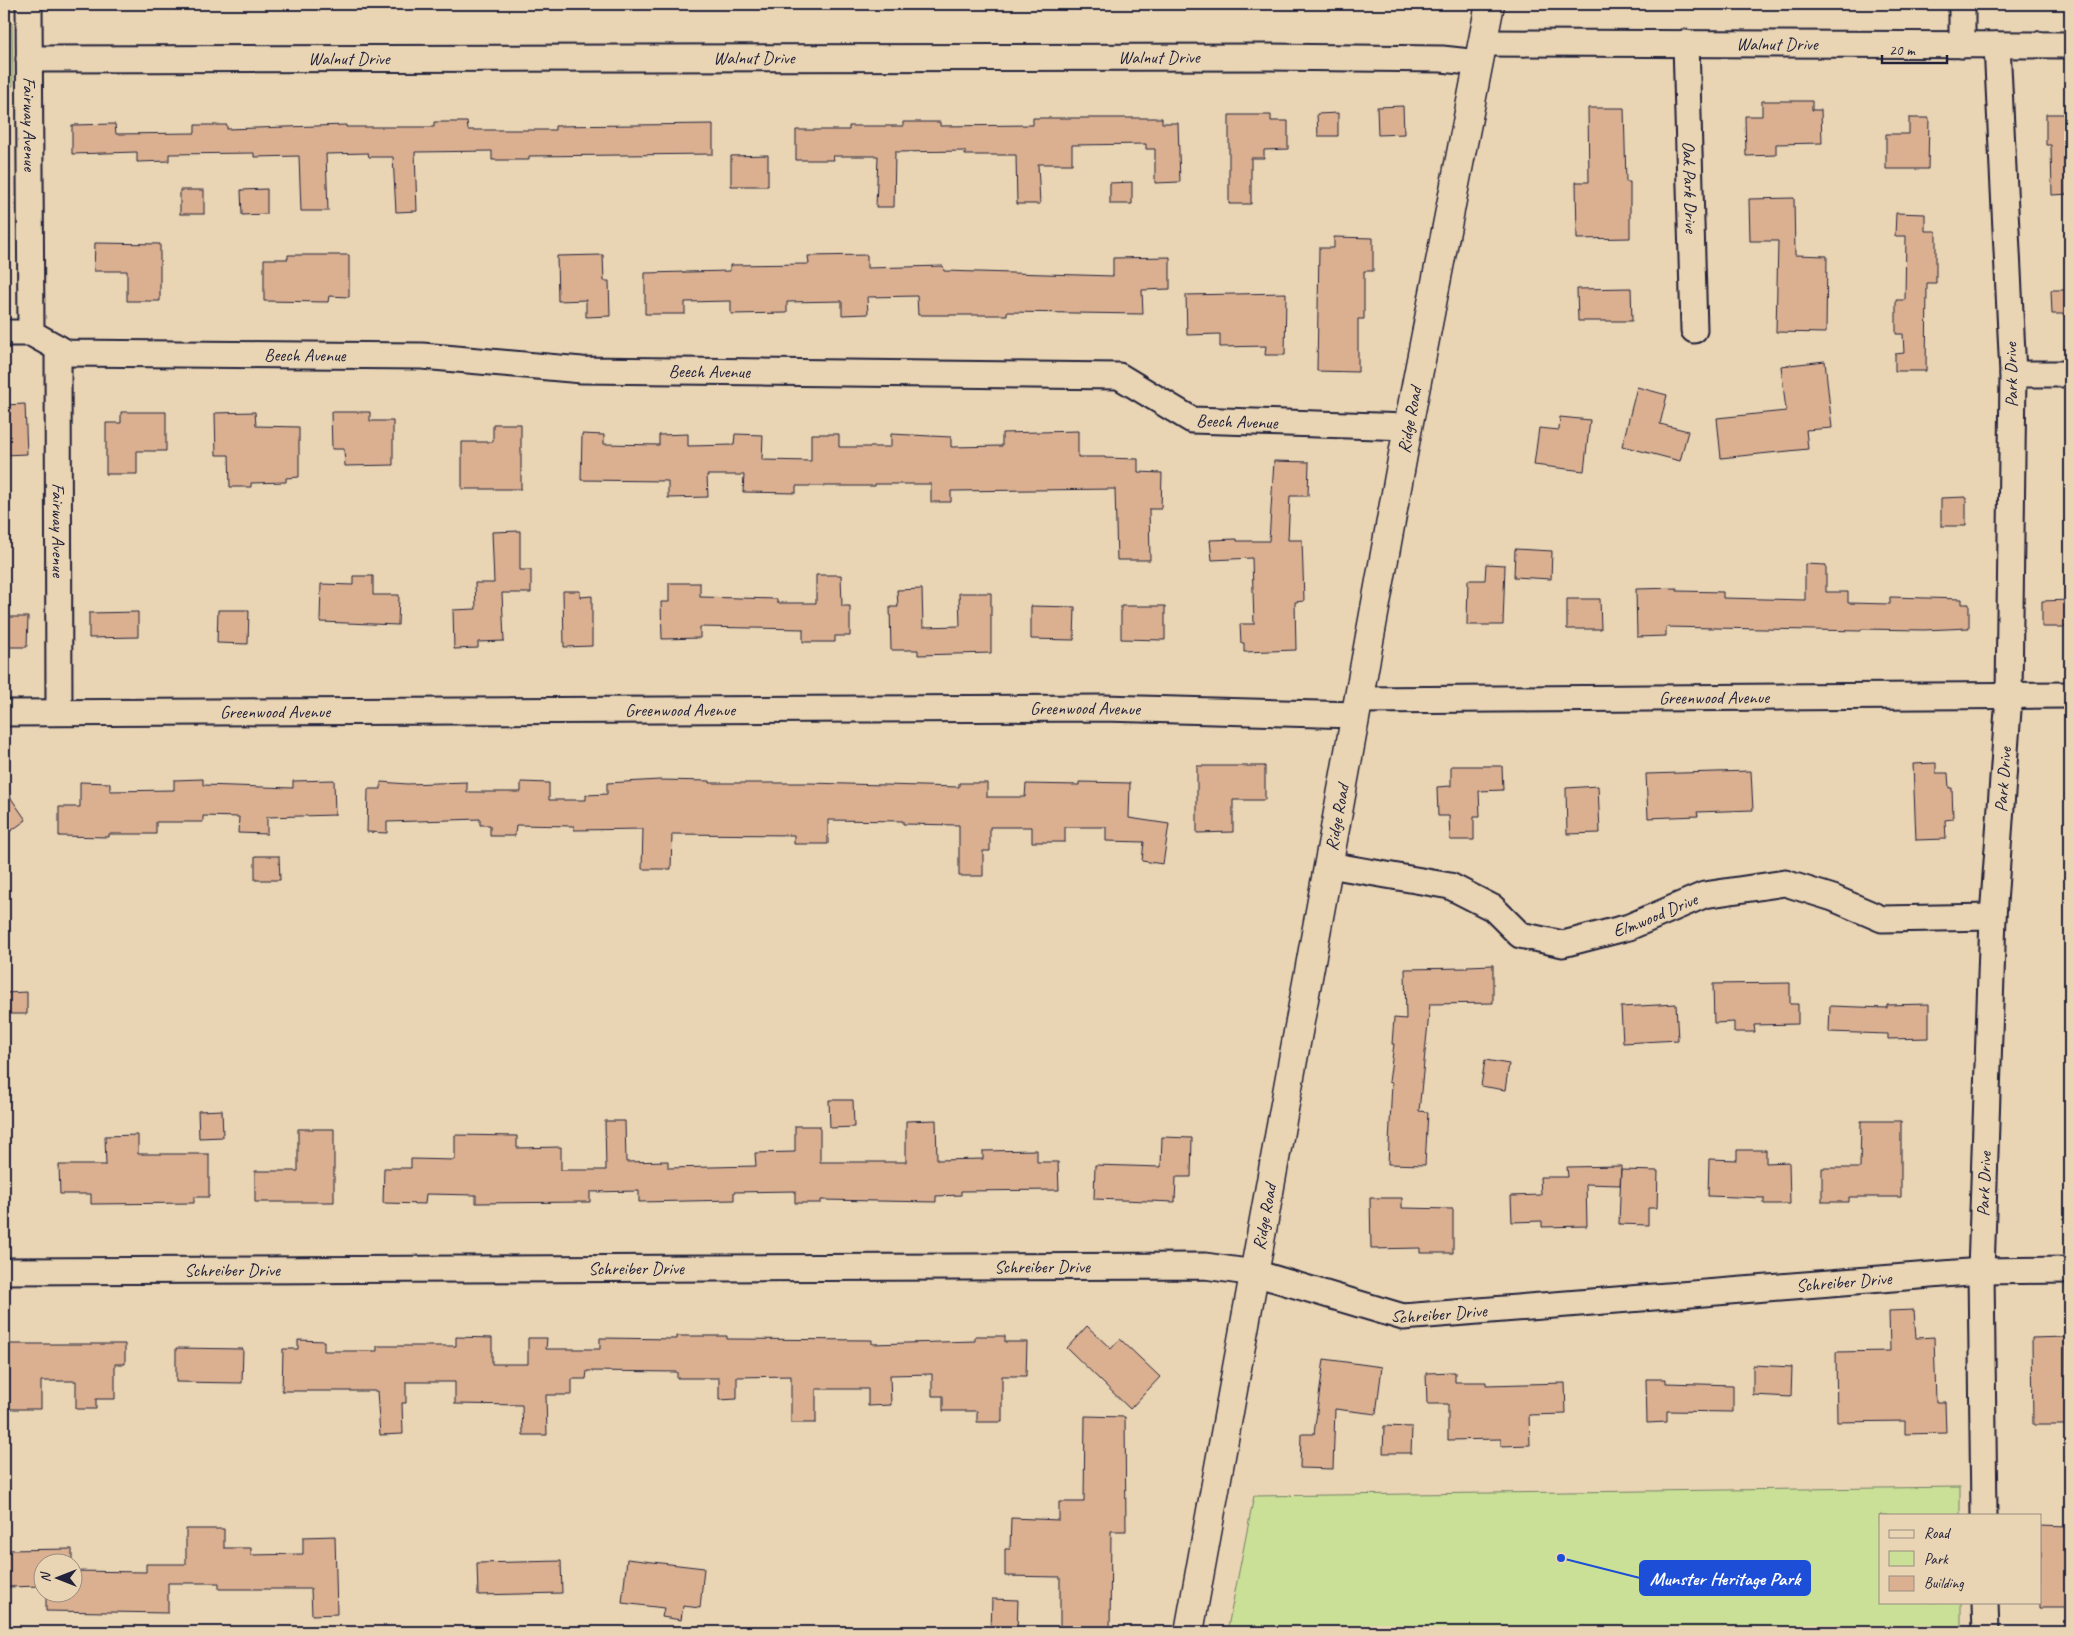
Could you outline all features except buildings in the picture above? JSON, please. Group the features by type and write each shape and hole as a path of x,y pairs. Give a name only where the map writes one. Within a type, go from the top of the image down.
{"main road":[{"name":"Ridge Road","path":"1189,1632 1408,427 1490,4"}],"street":[{"name":"Fairway Avenue","path":"29,4 31,333"},
{"path":"1962,4 1962,45"},
{"name":"Walnut Drive","path":"30,59 1268,57 1442,59 1481,53 1686,43 2070,45"},
{"name":"Oak Park Drive","path":"1686,43 1694,330"},
{"name":"Park Drive","path":"1984,1514 1981,1271 1993,917 2009,696 2013,374 1997,45"},
{"path":"4,334 31,333"},
{"name":"Beech Avenue","path":"31,333 66,353 422,356 582,370 1120,376 1192,420 1408,427"},
{"name":"Fairway Avenue","path":"58,348 59,712"},
{"path":"2013,374 2070,374"},
{"name":"Greenwood Avenue","path":"4,712 1357,707 2070,696"},
{"name":"Elmwood Drive","path":"1329,864 1450,886 1493,908 1520,934 1563,944 1629,927 1704,896 1785,883 1833,898 1882,919 1993,917"},
{"name":"Schreiber Drive","path":"4,1271 1205,1266 1255,1272 1403,1317 1981,1271 2070,1270"},
{"path":"1985,1604 1986,1632"}],"green space":[{"path":"4,23 12,23 13,86 4,86"},
{"path":"1960,1487 1960,1514 1879,1514 1879,1604 1961,1604 1961,1632 1227,1632 1254,1496"}],"place":[{"name":"Munster Heritage Park","path":"1561,1558"}]}
